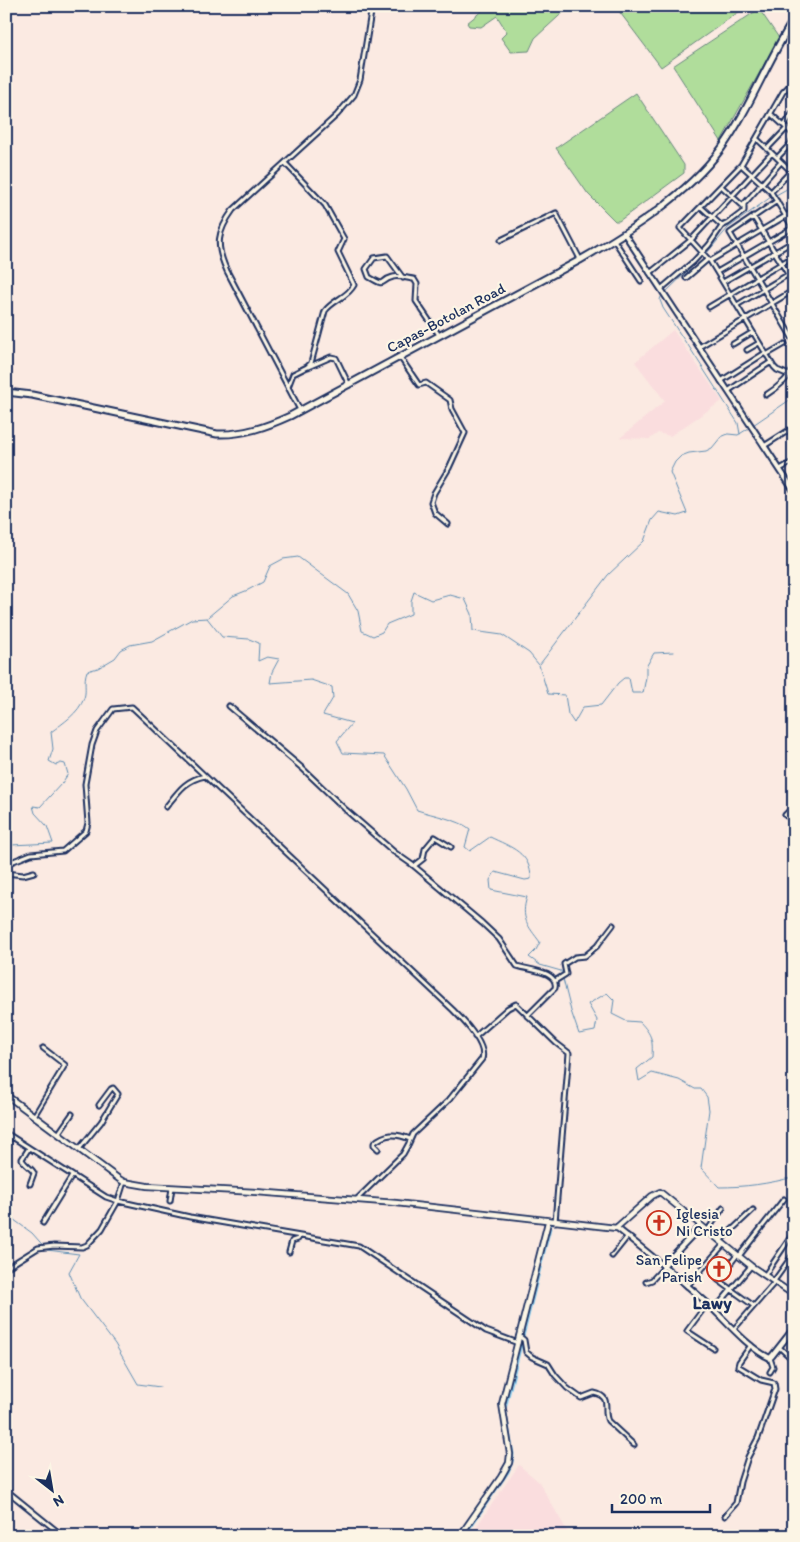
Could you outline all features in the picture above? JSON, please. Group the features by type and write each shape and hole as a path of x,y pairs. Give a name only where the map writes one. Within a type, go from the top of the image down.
{"main road":[{"name":"Capas-Botolan Road","path":"6,392 32,394 217,434 257,429 279,422 580,260 652,214 689,184 713,159 738,122 794,18"},
{"path":"6,1096 124,1182 172,1188 356,1200 617,1228 658,1192 664,1194 751,1266 794,1295"},
{"path":"460,1536 509,1463 510,1454 502,1404 548,1222"}],"street":[{"path":"300,411 227,271 221,258 219,239 223,223 233,210 337,115 354,95 360,80 372,6"},
{"path":"792,376 777,370 709,260 680,228 741,165 783,92 794,81"},
{"path":"767,149 786,127 794,111"},
{"path":"771,114 794,135"},
{"path":"757,139 792,172 772,192"},
{"path":"776,158 794,140"},
{"path":"650,273 692,240 772,153"},
{"path":"661,289 684,271 703,252 722,226 728,224 744,211 743,206 781,162"},
{"path":"285,163 325,205 333,219 344,239 338,252 354,285 351,291 330,305 325,311 313,357 307,367"},
{"path":"717,272 794,228 772,192 741,165"},
{"path":"721,186 743,206"},
{"path":"777,201 731,231 730,235 794,340"},
{"path":"701,207 722,226"},
{"path":"686,278 709,260 794,211"},
{"path":"501,240 556,213 580,260"},
{"path":"753,216 794,284"},
{"path":"624,233 794,491"},
{"path":"614,240 641,281"},
{"path":"723,282 794,241"},
{"path":"403,278 387,256 374,258 366,269 368,277 380,284 394,277 414,280 416,301 439,336"},
{"path":"709,307 794,256"},
{"path":"737,305 794,271"},
{"path":"699,347 794,290"},
{"path":"733,344 753,332"},
{"path":"746,350 759,342"},
{"path":"721,381 785,344"},
{"path":"288,388 293,374 331,357 336,358 349,385"},
{"path":"400,357 419,384 426,383 452,402 452,409 465,433 431,502 435,513 448,524"},
{"path":"728,391 771,362"},
{"path":"766,394 792,376 794,368"},
{"path":"764,446 794,427"},
{"path":"780,470 794,461"},
{"path":"229,706 296,762 346,810 394,852 414,866 493,933 517,966 547,974 555,981 555,988 528,1016"},
{"path":"6,864 31,854 63,851 86,831 88,823 85,784 92,745 97,731 113,709 132,707 453,1010 475,1037 483,1049 484,1056 449,1100 419,1127 410,1139 403,1154 356,1200"},
{"path":"166,807 186,784 194,779 206,776"},
{"path":"788,817 785,815 794,806"},
{"path":"414,866 423,859 425,849 435,837 451,847"},
{"path":"6,873 22,875 34,872"},
{"path":"555,981 566,974 564,964 575,956 585,956 597,946 613,925"},
{"path":"475,1037 514,1004 518,1005 570,1054 555,1222"},
{"path":"34,1116 65,1066 42,1048"},
{"path":"79,1149 101,1122 118,1094 112,1088 99,1105"},
{"path":"58,1134 72,1114"},
{"path":"6,1133 99,1194 118,1201 190,1217 355,1245 363,1248 477,1326 492,1334 518,1343"},
{"path":"378,1149 374,1143 387,1134 399,1135 410,1139"},
{"path":"6,1144 11,1136"},
{"path":"29,1148 22,1159 34,1173 30,1184"},
{"path":"43,1223 72,1176"},
{"path":"6,1268 38,1248 54,1246 82,1247 87,1245 102,1229 118,1201 124,1182"},
{"path":"170,1202 172,1188"},
{"path":"754,1306 718,1280 784,1199"},
{"path":"707,1230 722,1208"},
{"path":"687,1286 752,1210"},
{"path":"646,1282 652,1280 701,1226"},
{"path":"617,1228 687,1286 751,1345 770,1358 773,1367 770,1372"},
{"path":"765,1275 794,1232"},
{"path":"289,1252 292,1242 298,1239 299,1236"},
{"path":"612,1256 628,1236"},
{"path":"734,1329 775,1281 794,1253"},
{"path":"714,1310 751,1266"},
{"path":"707,1304 687,1331 713,1348"},
{"path":"770,1358 794,1328"},
{"path":"789,1334 794,1338"},
{"path":"519,1336 524,1340 526,1352 532,1357 548,1364 558,1378 576,1395 584,1398 596,1393 602,1396 606,1403 606,1417 608,1421 634,1445"},
{"path":"724,1516 736,1502 748,1457 758,1438 775,1388 774,1383 761,1380 738,1366 751,1345"},
{"path":"779,1348 792,1359"},
{"path":"6,1490 64,1536"}],"shaded area":[{"path":"673,330 722,401 670,436 658,433 650,439 620,438 665,401 635,362"},
{"path":"519,1465 539,1482 570,1536 470,1536"}],"green space":[{"path":"483,6 570,6 535,38 529,51 511,52 501,38 507,32 497,16 481,27 469,26 467,23 483,10"},
{"path":"615,6 747,6 661,67"},
{"path":"759,9 779,38 721,141 673,66"},
{"path":"636,93 684,165 684,173 619,221 615,221 588,194 556,148"}],"waterway":[{"path":"776,195 794,185"},
{"path":"707,253 728,228 771,197"},
{"path":"665,293 703,256"},
{"path":"661,297 660,300 663,308 686,343"},
{"path":"688,345 738,423 740,434"},
{"path":"753,425 794,397"},
{"path":"540,664 608,575 644,541 652,520 659,512 678,516 687,513 670,472 675,462 681,456 712,448 721,437 728,434 738,435 749,428"},
{"path":"208,617 233,596 263,582 270,566 283,559 298,557 348,594 358,611 362,631 373,636 382,632 387,624 411,614 411,601 414,592 431,600 450,595 465,599 472,614 473,631 502,635 529,653 539,665 548,694 565,695 568,714 574,723 583,707 601,705 624,678 629,678 632,693 643,693 646,667 654,653 673,652"},
{"path":"6,848 11,845 53,843 47,826 35,813 33,806 40,807 68,774 65,764 56,765 49,761 53,749 51,732 70,717 82,703 85,695 87,671 98,668 115,658 121,650 130,645 152,641 192,619 207,618 222,637 249,639 259,643 258,661 267,657 279,659 272,672 270,683 311,680 332,687 333,698 323,715 352,723 337,741 343,753 384,755 417,810 453,820 470,829 465,847 470,851 490,837 512,848 524,857 528,863 531,879 525,880 495,872 490,880 491,890 527,897 524,911 526,921 540,942 536,950 529,957 540,965 561,971 579,1034 595,1031 597,1020 588,1004 607,993 614,1000 612,1014 626,1021 640,1022 649,1034 652,1042 652,1057 637,1069 639,1081 652,1073 679,1080 695,1089 701,1089 707,1097 709,1110 701,1168 719,1187 756,1185 794,1177"},
{"path":"6,1214 32,1233 47,1250 79,1254 69,1272 80,1298 115,1344 138,1384 160,1387"},
{"path":"464,1536 508,1472 512,1462 513,1454 505,1409 551,1224"}],"place":[{"name":"Iglesia Ni Cristo","path":"659,1223"},
{"name":"San Felipe Parish","path":"719,1269"}],"district":[{"name":"Lawy","path":"712,1303"}]}
